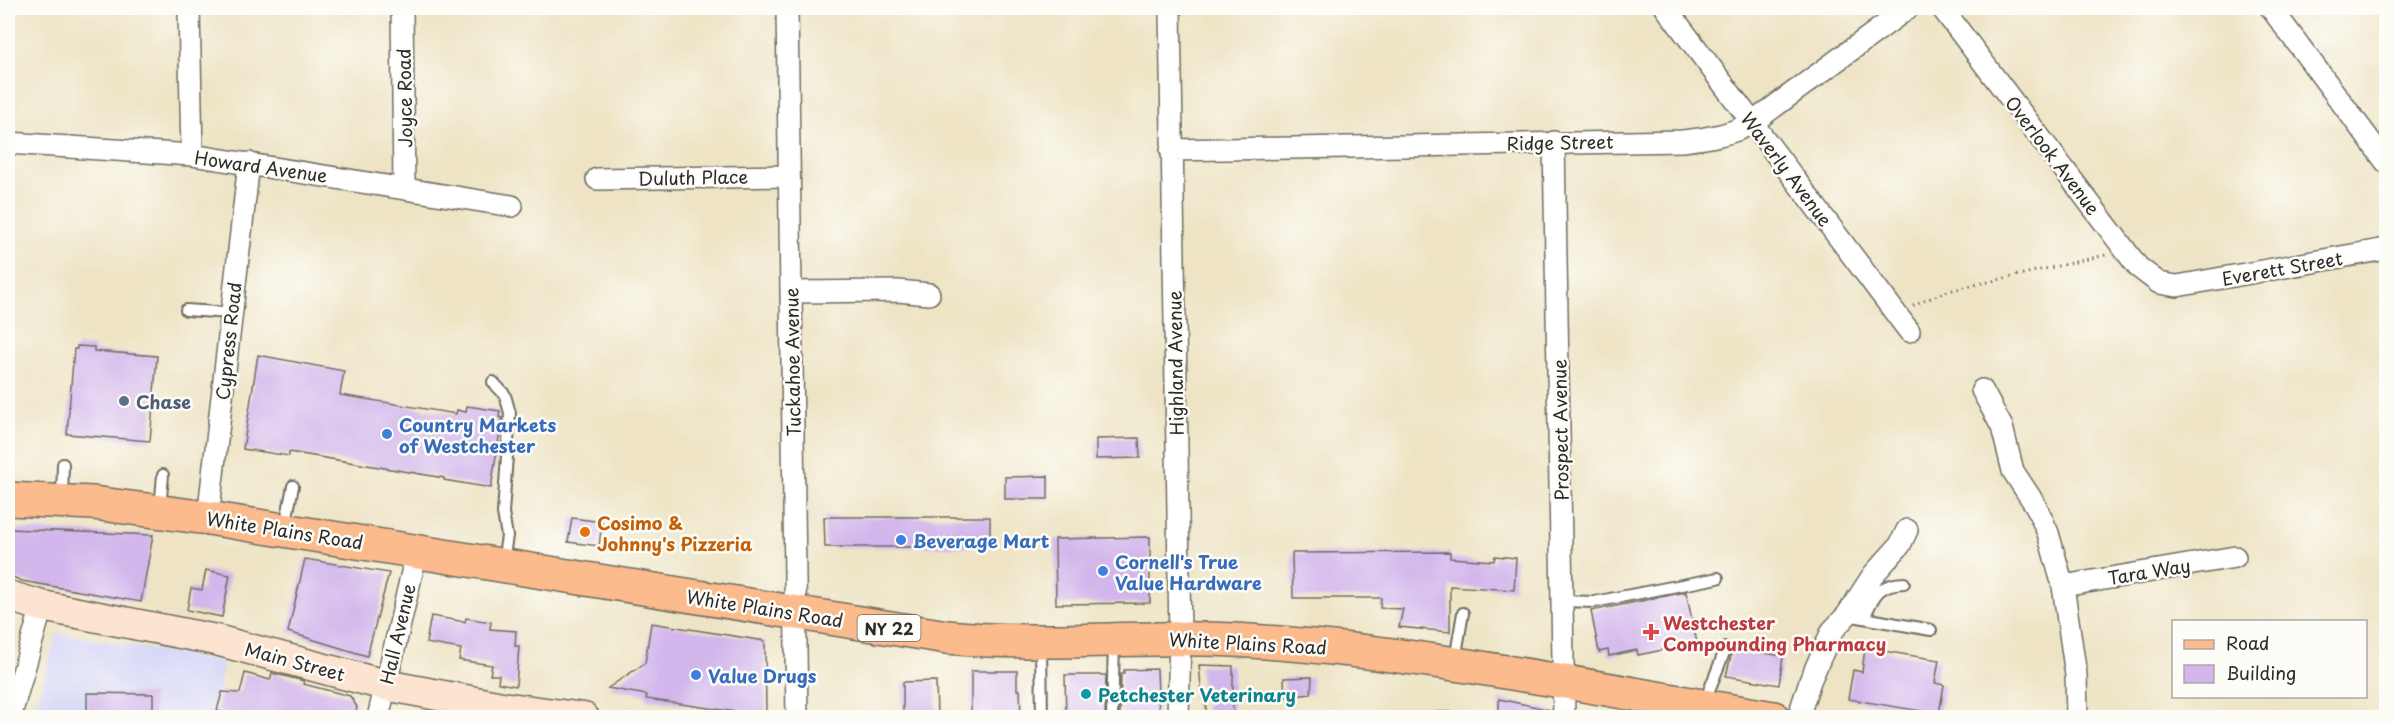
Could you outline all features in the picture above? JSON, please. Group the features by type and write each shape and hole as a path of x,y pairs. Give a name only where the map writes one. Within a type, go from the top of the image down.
{"main road":[{"name":"White Plains Road","path":"8,499 62,502 208,518 947,637 985,641 1041,642 1180,638 1249,640 1346,649 1454,663 1774,717"}],"street":[{"path":"189,8 192,155"},
{"name":"Joyce Road","path":"402,8 404,188"},
{"name":"Tuckahoe Avenue","path":"787,8 796,717"},
{"name":"Highland Avenue","path":"1170,8 1180,638 1179,717"},
{"name":"Waverly Avenue","path":"1666,8 1909,331"},
{"name":"Ridge Street","path":"1171,150 1683,141 1735,132 1752,123 1908,8"},
{"name":"Overlook Avenue","path":"1942,8 2125,251 2148,276 2159,283 2177,286"},
{"path":"2271,8 2386,162"},
{"name":"Prospect Avenue","path":"1554,142 1564,717"},
{"name":"Howard Avenue","path":"8,143 192,155 512,206"},
{"name":"Cypress Road","path":"208,518 249,163"},
{"name":"Duluth Place","path":"597,179 789,176"},
{"name":"Everett Street","path":"2177,286 2386,249"},
{"path":"792,292 898,291 929,294"},
{"path":"1982,390 2002,427 2013,471 2036,506 2048,533 2063,586 2076,675 2077,717"},
{"path":"1798,717 1810,681 1832,631 1856,616 1873,575 1900,545 1907,530"},
{"name":"Hall Avenue","path":"378,717 417,551"},
{"name":"Tara Way","path":"2063,586 2235,557"},
{"name":"Main Street","path":"8,596 42,606 206,638 386,685 502,707 565,716"},
{"path":"10,717 42,606"}],"lane":[{"path":"186,310 231,313"},
{"path":"493,382 504,395 510,413 503,513 507,536 502,565"},
{"path":"62,502 63,464"},
{"path":"159,512 163,475"},
{"path":"285,530 293,486"},
{"path":"1563,601 1594,602 1718,578"},
{"path":"1904,583 1893,584 1876,592 1856,616 1931,630"},
{"path":"1454,663 1463,613"},
{"path":"1112,717 1114,640"},
{"path":"1041,642 1042,717"},
{"path":"1703,706 1726,648"},
{"path":"1441,717 1477,717"}],"path":[{"path":"1895,313 1944,292 2125,251"}],"shaded area":[{"path":"57,633 224,662 213,717 32,718"}],"building":[{"path":"77,346 94,347 94,351 157,356 150,441 67,434 74,349 77,349"},
{"path":"258,355 344,371 340,395 456,414 457,410 466,412 467,406 500,411 499,417 502,418 491,488 289,452 289,456 243,449"},
{"path":"1139,438 1140,458 1096,459 1096,439"},
{"path":"1048,476 1048,499 1005,499 1005,477"},
{"path":"824,517 990,517 990,547 825,547"},
{"name":"Cosimo & Johnny's Pizzeria","path":"572,518 602,522 599,546 568,542"},
{"path":"8,529 153,535 141,602 22,581 8,575"},
{"name":"Cornell's True Value Hardware","path":"1150,537 1150,603 1056,604 1055,539"},
{"path":"1450,552 1450,558 1494,561 1495,556 1516,558 1514,590 1450,586 1450,632 1399,627 1403,609 1380,608 1381,598 1293,598 1292,553"},
{"path":"305,559 389,573 367,656 288,632"},
{"path":"206,570 230,575 222,617 187,610 191,588 202,590"},
{"path":"1686,592 1697,643 1638,655 1637,650 1609,656 1608,650 1599,652 1591,611"},
{"path":"431,616 465,622 466,618 491,622 490,629 516,631 515,646 519,646 516,686 498,683 499,675 490,675 492,665 459,660 461,649 426,643"},
{"name":"Value Drugs","path":"651,623 765,641 766,710 764,717 735,717 736,712 646,699 647,695 608,688 645,663"},
{"path":"1733,648 1783,656 1779,685 1726,676"},
{"path":"1865,648 1939,660 1935,683 1944,685 1939,714 1848,699 1853,670 1862,672"},
{"path":"1199,665 1233,666 1233,717 1206,717 1206,698 1202,698"},
{"path":"1157,669 1159,717 1120,717 1121,674 1124,674 1124,670"},
{"path":"971,671 1017,671 1021,717 971,717"},
{"path":"245,673 270,680 272,673 350,696 357,707 355,717 243,717 217,711 222,692 240,693"},
{"name":"Petchester Veterinary","path":"1065,675 1106,675 1105,717 1066,717"},
{"path":"1312,677 1311,694 1285,697 1284,678"},
{"path":"936,681 937,717 903,717 903,682"},
{"path":"87,693 153,694 153,717 87,717"},
{"path":"1499,699 1551,710 1551,717 1499,717"}],"place":[{"name":"Chase","path":"124,401"},
{"name":"Country Markets of Westchester","path":"387,434"},
{"name":"Cosimo & Johnny's Pizzeria","path":"585,532"},
{"name":"Beverage Mart","path":"901,540"},
{"name":"Cornell's True Value Hardware","path":"1103,571"},
{"name":"Westchester Compounding Pharmacy","path":"1651,632"},
{"name":"Value Drugs","path":"696,675"},
{"name":"Petchester Veterinary","path":"1086,694"}]}
